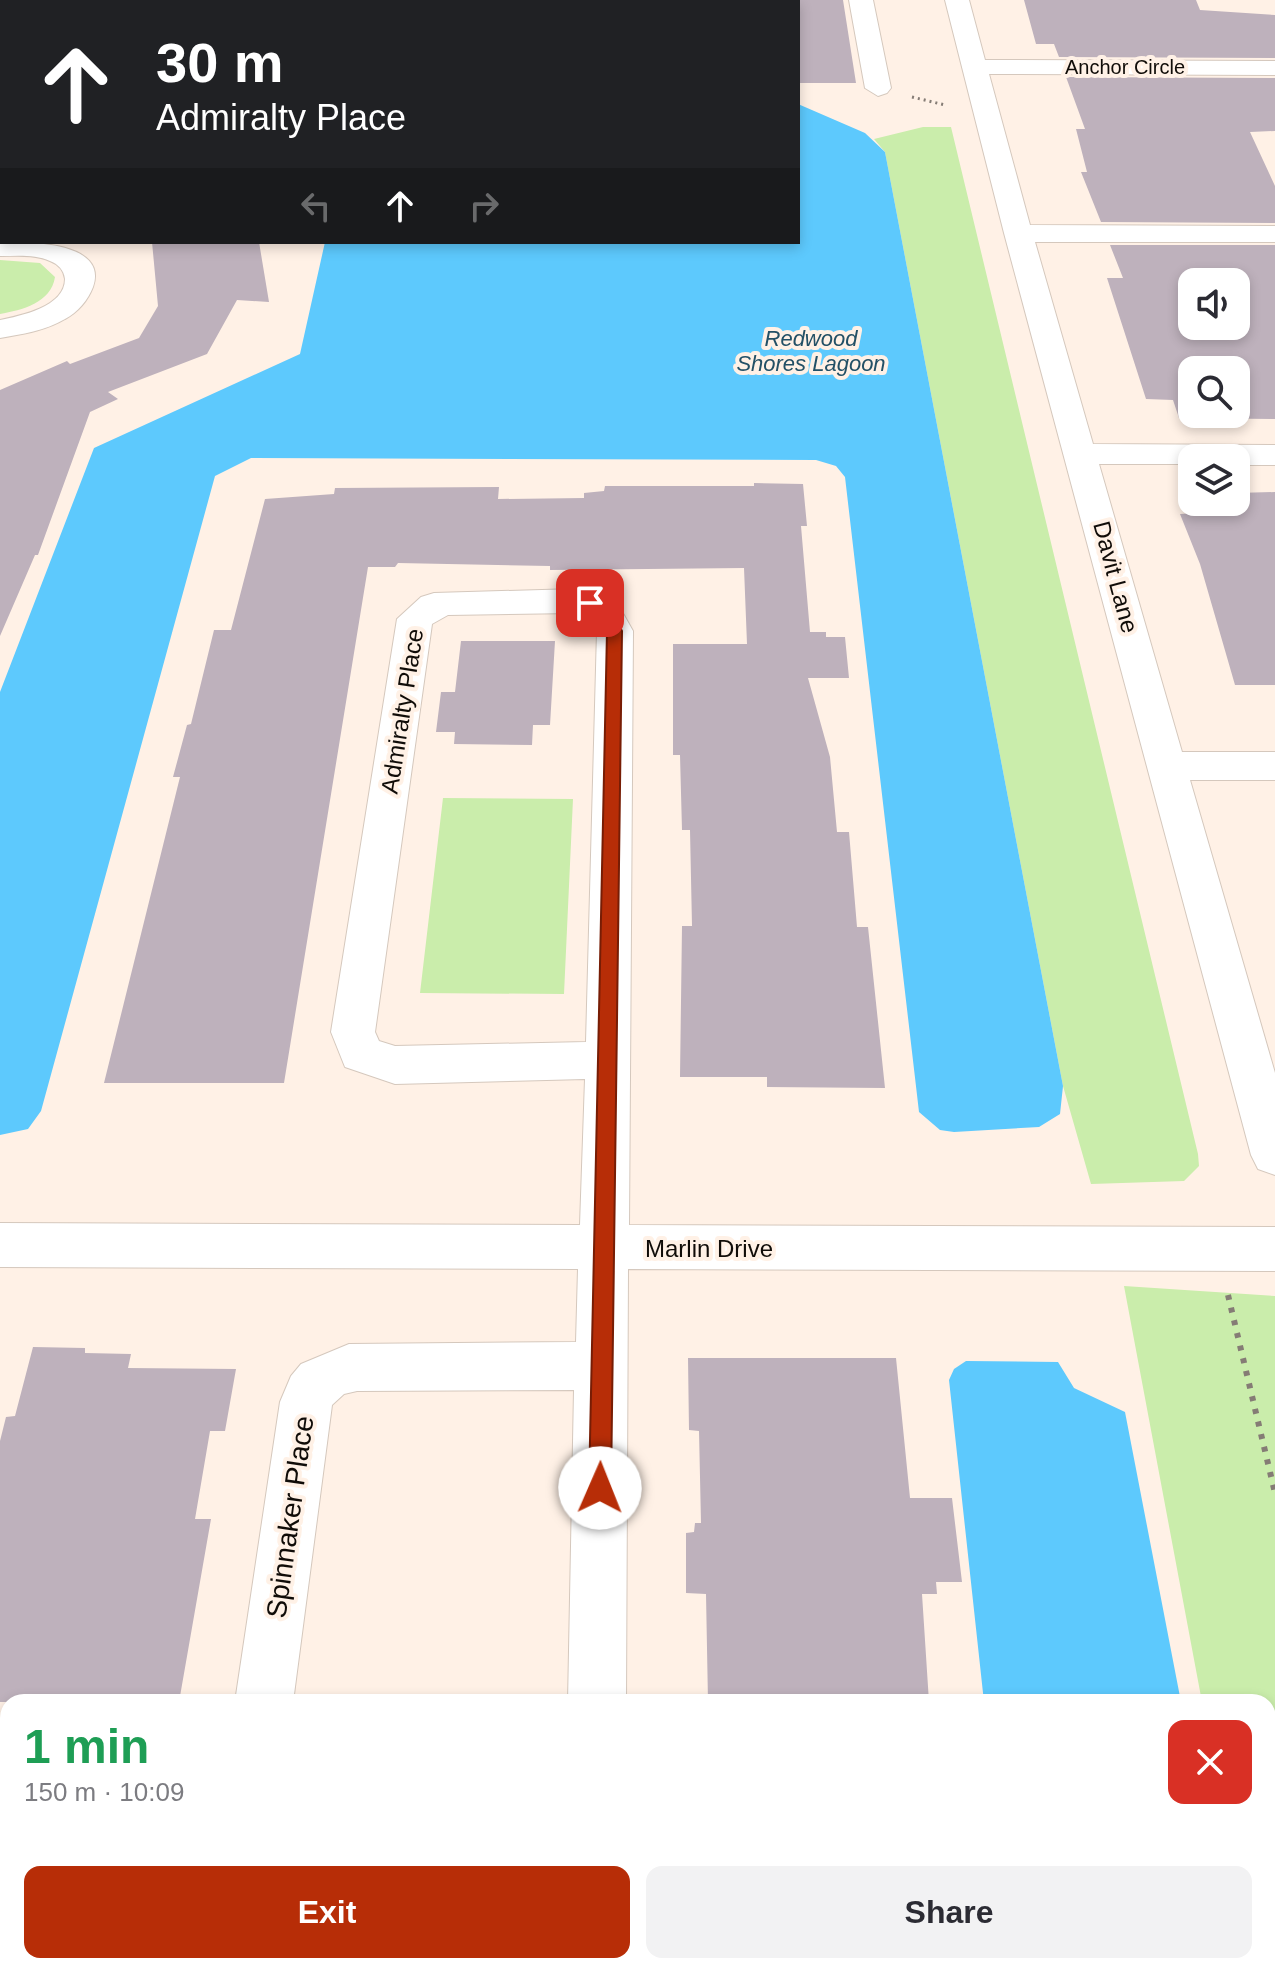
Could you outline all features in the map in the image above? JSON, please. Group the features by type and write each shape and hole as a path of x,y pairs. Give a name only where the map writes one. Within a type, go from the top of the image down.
{"street":[{"path":"861,0 878,88"},
{"name":"Davit Lane","path":"957,0 1018,233 1275,1155"},
{"name":"Anchor Circle","path":"976,67 1275,68"},
{"path":"1018,233 1275,234"},
{"path":"0,247 46,248 67,255 79,266 83,280 77,295 61,309 37,321 0,329"},
{"path":"1082,454 1275,455"},
{"name":"Admiralty Place","path":"604,1248 608,1060 615,631 612,620 603,609 576,601 434,605 415,619 354,1043 361,1054 395,1065 608,1060"},
{"path":"1168,766 1275,766"},
{"name":"Marlin Drive","path":"0,1245 1275,1249"},
{"path":"597,1694 604,1248"},
{"name":"Spinnaker Place","path":"265,1694 306,1402 319,1381 331,1373 357,1367 601,1366"}],"path":[{"path":"878,88 989,115"},
{"path":"1228,1294 1275,1493"}],"green space":[{"path":"923,127 951,127 1198,1154 1199,1166 1184,1181 1091,1184 1063,1086 885,152 874,139"},
{"path":"0,260 40,263 55,277 48,293 34,304 0,314"},
{"path":"443,798 573,799 564,994 420,993"},
{"path":"1124,1286 1275,1296 1275,1694 1200,1694"}],"water":[{"name":"Redwood Shores Lagoon","path":"800,105 865,133 885,152 1063,1086 1060,1114 1039,1127 954,1132 940,1130 919,1112 845,477 836,466 816,460 251,458 215,476 41,1111 28,1129 0,1135 0,692 94,448 300,354 325,244 800,244"},
{"path":"966,1361 1058,1362 1074,1388 1125,1412 1179,1694 983,1694 949,1380 954,1369"}],"building":[{"path":"800,0 843,0 856,83 800,83"},
{"path":"1024,0 1196,0 1200,10 1275,15 1275,58 1059,57 1054,44 1036,44"},
{"path":"1066,77 1275,78 1275,131 1250,132 1275,186 1275,223 1101,222 1081,172 1087,172 1076,129 1085,129"},
{"path":"152,244 259,244 269,302 237,300 207,354 108,392 118,399 90,412 38,555 35,555 0,636 0,390 67,361 70,364 139,338 158,306"},
{"path":"1110,245 1275,245 1275,419 1250,419 1250,356 1178,356 1178,415 1173,400 1146,399 1107,278 1123,278"},
{"path":"754,483 803,484 807,526 801,526 810,632 826,632 826,637 845,637 849,678 808,678 830,757 837,832 849,832 857,927 868,927 885,1088 767,1087 767,1077 680,1077 682,926 692,926 690,830 682,830 680,755 673,755 673,644 747,644 744,568 550,570 550,566 398,563 395,567 368,567 284,1083 104,1083 180,777 173,777 187,725 191,724 214,630 231,630 265,499 334,494 335,488 499,487 498,499 584,498 584,493 604,491 605,486 754,486"},
{"path":"1275,492 1275,685 1235,685 1200,564 1181,516 1250,516 1250,493"},
{"path":"461,641 555,641 550,725 533,725 532,745 454,744 455,732 436,732 441,692 455,692"},
{"path":"33,1347 85,1348 85,1353 131,1354 128,1368 236,1369 225,1431 210,1431 195,1519 211,1519 180,1694 0,1694 0,1441 6,1417 15,1416"},
{"path":"688,1358 896,1358 910,1498 952,1498 962,1582 936,1582 937,1594 922,1594 928,1694 708,1694 706,1594 686,1593 686,1533 694,1532 695,1523 701,1523 699,1431 689,1430"}],"route":[{"path":"590,603 603,609 612,620 615,631 608,1177 600,1488"}]}
